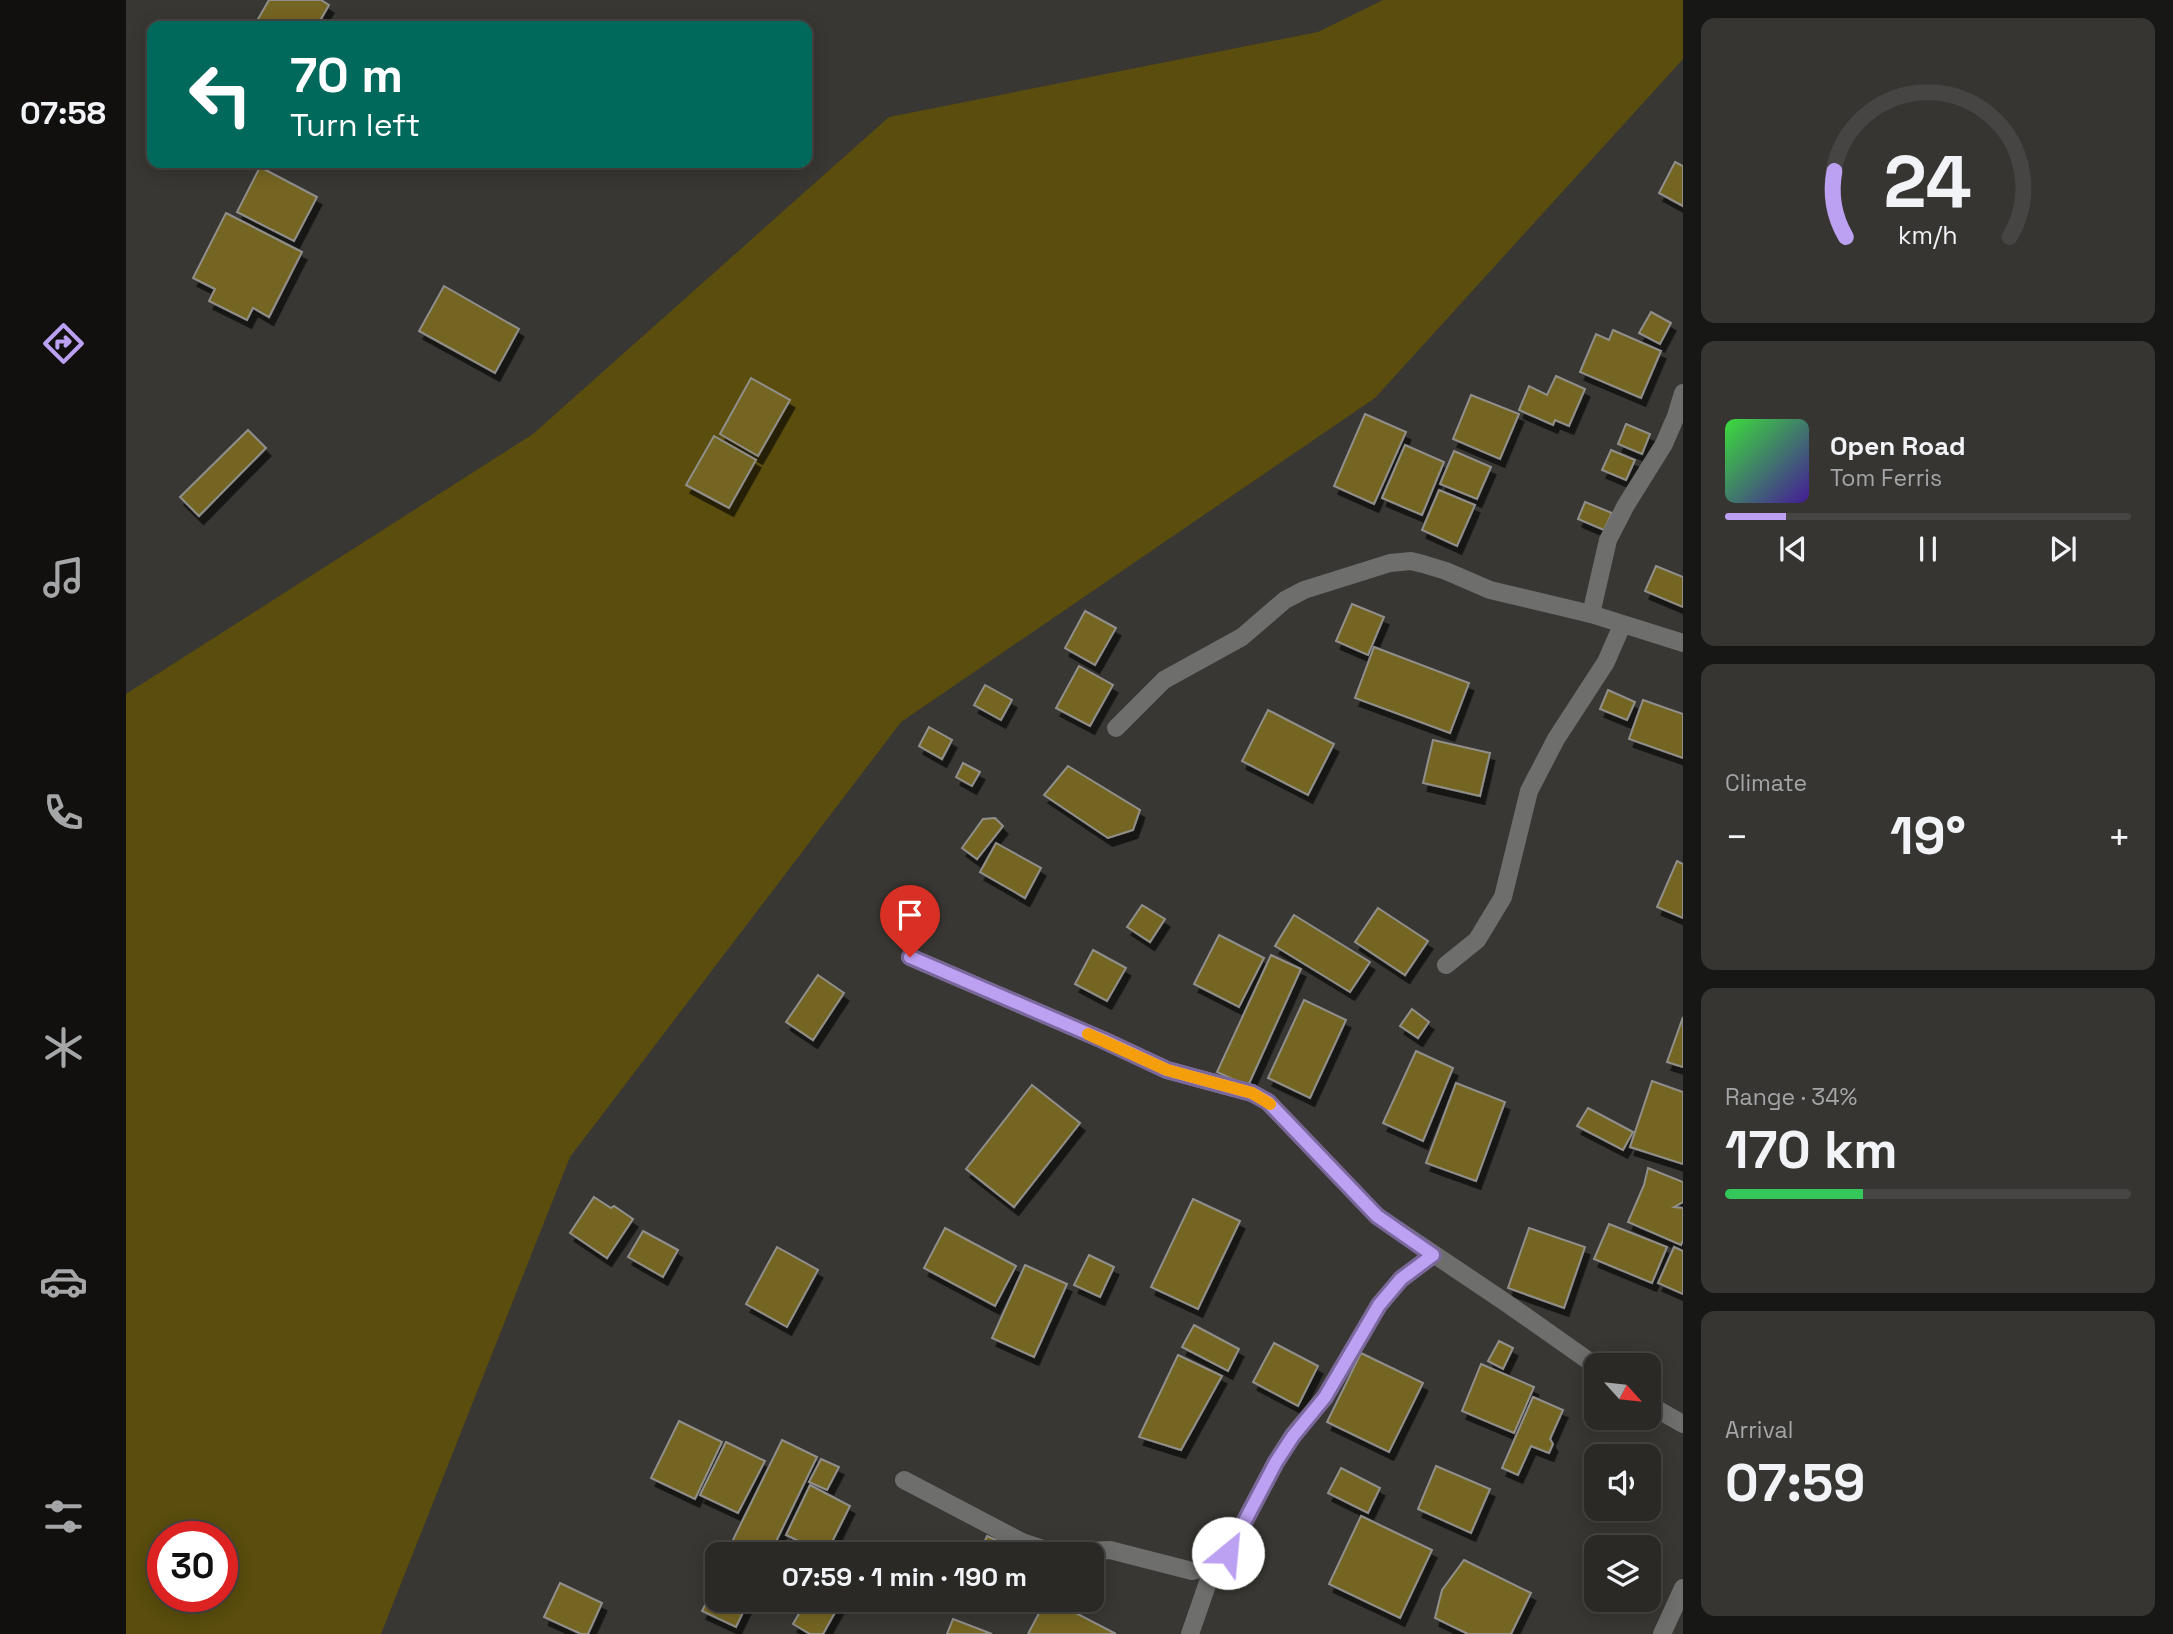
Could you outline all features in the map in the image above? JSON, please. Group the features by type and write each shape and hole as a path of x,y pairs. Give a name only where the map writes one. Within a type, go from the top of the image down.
{"street":[{"path":"1591,614 1608,540 1664,444 1683,393"},
{"path":"1116,728 1164,680 1242,637 1285,600 1304,590 1390,563 1411,561 1446,571 1490,590 1591,614 1683,643"},
{"path":"1446,965 1477,940 1503,897 1530,791 1556,739 1606,662 1622,625"},
{"path":"910,957 1167,1070 1252,1093 1268,1102 1377,1216 1584,1358"},
{"path":"904,1480 1022,1542 1052,1552 1110,1550 1192,1571 1214,1565 1228,1553 1276,1462 1325,1397 1379,1305 1401,1279 1433,1255"},
{"path":"1661,1411 1683,1424"},
{"path":"1190,1634 1214,1565"},
{"path":"1662,1634 1683,1588"}],"shaded area":[{"path":"1383,0 1683,0 1683,59 1375,398 901,722 570,1157 381,1634 126,1634 126,694 533,434 889,117 1318,32"}],"building":[{"path":"269,0 321,0 329,5 320,21 257,21"},
{"path":"1675,162 1683,166 1683,206 1659,193"},
{"path":"259,168 317,197 294,241 237,212"},
{"path":"226,213 302,252 269,317 253,308 247,320 209,301 215,289 193,278"},
{"path":"444,286 519,329 495,373 419,331"},
{"path":"1651,312 1671,323 1660,344 1639,333"},
{"path":"1613,330 1661,351 1641,398 1580,372 1596,334 1609,340"},
{"path":"1556,376 1585,389 1569,426 1555,420 1553,425 1519,410 1529,386 1547,395"},
{"path":"751,378 790,400 758,456 720,434"},
{"path":"1471,395 1519,414 1500,459 1453,439"},
{"path":"1365,414 1406,432 1374,504 1334,486"},
{"path":"1626,424 1650,434 1642,454 1618,444"},
{"path":"248,430 266,448 199,516 180,497"},
{"path":"714,436 756,460 729,508 686,485"},
{"path":"1405,445 1444,462 1422,515 1382,498"},
{"path":"1611,450 1635,460 1626,480 1602,470"},
{"path":"1454,451 1491,467 1477,499 1440,484"},
{"path":"1439,490 1475,505 1457,546 1422,530"},
{"path":"1585,502 1612,513 1604,530 1578,519"},
{"path":"1656,566 1683,577 1683,607 1645,591"},
{"path":"1352,604 1384,617 1368,655 1336,641"},
{"path":"1085,611 1116,628 1095,665 1065,648"},
{"path":"1374,647 1469,683 1450,733 1355,698"},
{"path":"1079,666 1113,685 1090,726 1056,708"},
{"path":"985,685 1012,700 1001,720 974,705"},
{"path":"1608,690 1635,702 1627,720 1600,709"},
{"path":"1643,700 1683,714 1683,758 1629,739"},
{"path":"1268,710 1334,744 1308,795 1242,761"},
{"path":"929,727 952,740 942,759 919,746"},
{"path":"1433,740 1490,753 1480,796 1423,783"},
{"path":"963,763 980,772 972,786 956,777"},
{"path":"1068,766 1140,810 1133,830 1108,838 1044,795"},
{"path":"995,818 1003,826 977,859 962,848 983,819"},
{"path":"996,843 1041,868 1025,898 980,872"},
{"path":"1677,861 1683,864 1683,918 1657,907"},
{"path":"1142,905 1165,919 1150,942 1127,927"},
{"path":"1378,908 1428,941 1405,975 1355,942"},
{"path":"1294,915 1370,962 1350,992 1275,946"},
{"path":"1219,935 1264,958 1239,1007 1194,984"},
{"path":"1093,950 1126,968 1107,1001 1075,984"},
{"path":"1271,955 1301,969 1248,1086 1217,1072"},
{"path":"818,975 844,993 813,1040 786,1022"},
{"path":"1304,1000 1346,1020 1310,1098 1268,1078"},
{"path":"1412,1009 1429,1022 1418,1038 1400,1026"},
{"path":"1683,1017 1683,1067 1667,1062"},
{"path":"1416,1051 1453,1068 1423,1141 1383,1123"},
{"path":"1652,1081 1683,1092 1683,1164 1630,1147"},
{"path":"1456,1083 1505,1102 1476,1181 1426,1163"},
{"path":"1032,1085 1080,1123 1014,1207 966,1169"},
{"path":"1588,1108 1633,1132 1623,1150 1577,1126"},
{"path":"1648,1168 1683,1182 1683,1202 1674,1207 1683,1208 1681,1245 1628,1222 1644,1185"},
{"path":"594,1197 633,1219 607,1258 570,1233"},
{"path":"1193,1199 1240,1221 1198,1309 1151,1287"},
{"path":"1609,1224 1667,1247 1652,1283 1594,1259"},
{"path":"945,1228 1016,1266 995,1306 924,1268"},
{"path":"1529,1228 1585,1247 1564,1308 1508,1288"},
{"path":"643,1231 678,1250 663,1277 628,1257"},
{"path":"777,1247 818,1270 787,1327 746,1304"},
{"path":"1674,1247 1683,1251 1683,1294 1658,1283"},
{"path":"1089,1255 1114,1267 1100,1297 1074,1285"},
{"path":"1025,1265 1067,1284 1034,1357 992,1338"},
{"path":"1194,1325 1239,1349 1228,1371 1182,1347"},
{"path":"1499,1341 1513,1348 1503,1369 1488,1361"},
{"path":"1274,1343 1318,1366 1298,1406 1253,1382"},
{"path":"1361,1353 1423,1383 1389,1452 1327,1422"},
{"path":"1178,1355 1222,1376 1181,1450 1139,1437"},
{"path":"1481,1364 1534,1387 1514,1433 1462,1411"},
{"path":"1533,1397 1563,1410 1550,1439 1553,1444 1549,1453 1531,1446 1518,1475 1502,1468"},
{"path":"679,1421 722,1442 695,1499 651,1478"},
{"path":"782,1440 817,1457 776,1542 732,1542"},
{"path":"726,1442 765,1461 738,1513 700,1495"},
{"path":"821,1459 839,1467 827,1490 809,1482"},
{"path":"1436,1466 1490,1489 1471,1533 1418,1509"},
{"path":"1341,1468 1380,1488 1368,1513 1328,1493"},
{"path":"810,1485 850,1506 832,1542 801,1542 786,1535"},
{"path":"1361,1516 1432,1550 1400,1618 1329,1584"},
{"path":"987,1536 1001,1542 984,1542"},
{"path":"1464,1560 1531,1593 1511,1634 1468,1634 1435,1618 1442,1590"},
{"path":"560,1583 602,1603 588,1634 581,1634 544,1617"},
{"path":"705,1605 705,1612 743,1612 736,1627 702,1611"},
{"path":"800,1612 835,1612 823,1634 810,1634 793,1624"},
{"path":"1040,1612 1074,1612 1116,1634 1028,1634"},
{"path":"953,1619 992,1634 947,1634"}],"slow traffic":[{"path":"1088,1034 1167,1070 1252,1093 1270,1104"}],"route":[{"path":"910,957 1167,1070 1252,1093 1268,1102 1377,1216 1433,1255 1401,1279 1379,1305 1325,1397 1276,1462 1228,1553"}]}
